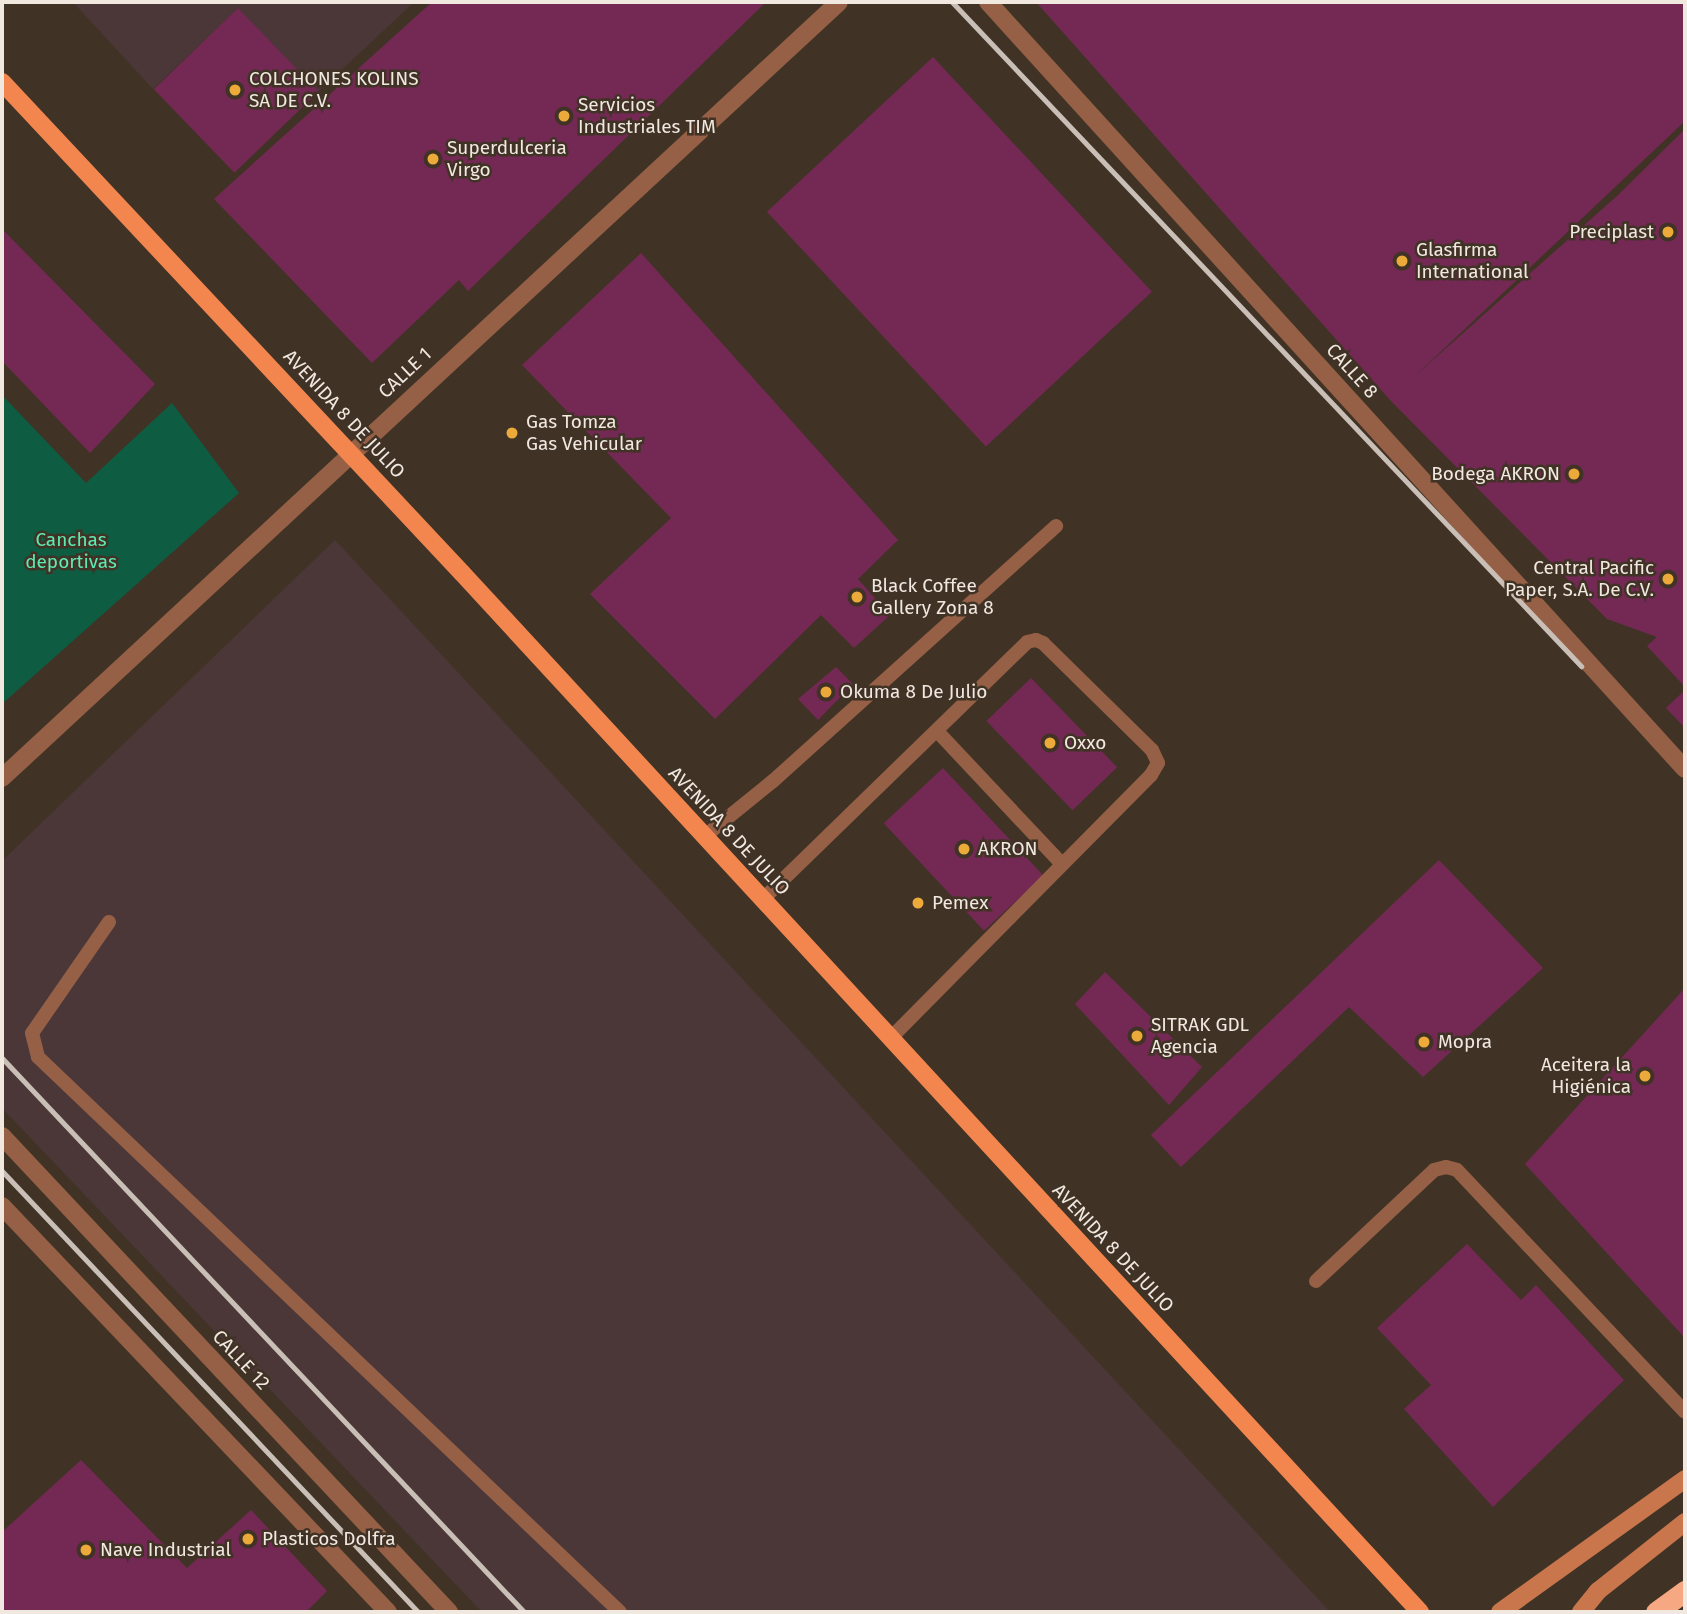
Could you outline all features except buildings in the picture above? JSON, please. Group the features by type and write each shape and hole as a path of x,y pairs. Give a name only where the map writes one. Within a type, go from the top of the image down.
{"highway":[{"path":"1657,1611 1685,1591"}],"main road":[{"name":"AVENIDA 8 DE JULIO","path":"2,82 351,452 1420,1612"},
{"path":"1500,1612 1685,1479"},
{"path":"1581,1612 1598,1591 1685,1522"}],"street":[{"name":"CALLE 1","path":"2,778 839,2"},
{"name":"CALLE 8","path":"988,2 1685,769"},
{"name":"CALLE 12","path":"2,1136 449,1612"},
{"path":"2,1206 388,1612"}],"lane":[{"path":"705,836 773,781 1056,526"},
{"path":"763,899 937,731 1020,646 1036,640 1044,643 1152,750 1158,763 1155,770 891,1038"},
{"path":"937,731 1062,864"},
{"path":"109,922 32,1034 38,1057 620,1612"},
{"path":"1316,1281 1434,1170 1446,1167 1457,1170 1685,1412"}],"shaded area":[{"path":"73,2 414,2 318,92 238,8 153,89"},
{"path":"335,540 1330,1612 482,1612 2,1108 2,861"}],"green space":[{"name":"Canchas deportivas","path":"2,395 86,483 172,403 239,493 2,704"}],"railway":[{"path":"952,2 1581,666"},
{"path":"2,1058 524,1612"},
{"path":"2,1171 418,1612"}],"place":[{"name":"COLCHONES KOLINS SA DE C.V.","path":"235,90"},
{"name":"Servicios Industriales TIM","path":"564,116"},
{"name":"Superdulceria Virgo","path":"433,159"},
{"name":"Preciplast","path":"1668,232"},
{"name":"Glasfirma International","path":"1402,261"},
{"name":"Gas Tomza Gas Vehicular","path":"512,433"},
{"name":"Bodega AKRON","path":"1574,474"},
{"name":"Central Pacific Paper, S.A. De C.V.","path":"1668,579"},
{"name":"Black Coffee Gallery Zona 8","path":"857,597"},
{"name":"Okuma 8 De Julio","path":"826,692"},
{"name":"Oxxo","path":"1050,743"},
{"name":"AKRON","path":"964,849"},
{"name":"Pemex","path":"918,903"},
{"name":"SITRAK GDL Agencia","path":"1137,1036"},
{"name":"Mopra","path":"1424,1042"},
{"name":"Aceitera la Higiénica","path":"1645,1076"},
{"name":"Plasticos Dolfra","path":"248,1539"},
{"name":"Nave Industrial","path":"86,1550"}]}
